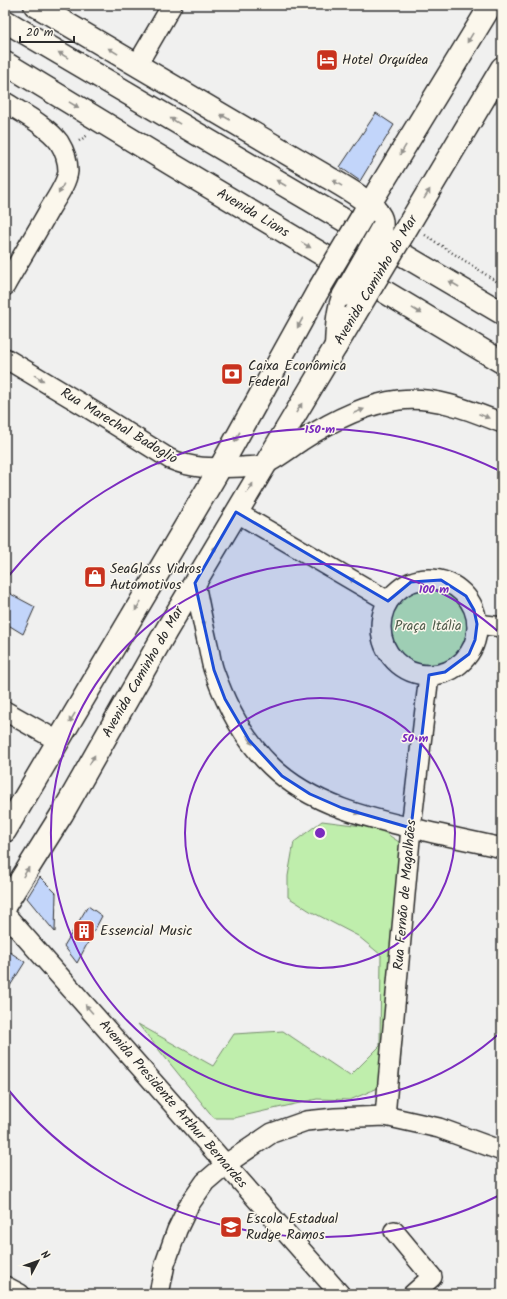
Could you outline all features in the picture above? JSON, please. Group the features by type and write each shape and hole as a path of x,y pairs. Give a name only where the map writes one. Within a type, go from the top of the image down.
{"main road":[{"path":"35,5 324,175 367,210 379,214 382,225 381,230 344,295 338,313 336,346"},
{"path":"5,831 220,468 319,289 491,5"},
{"path":"5,21 502,313"},
{"name":"Avenida Lions","path":"5,63 502,362"},
{"name":"Avenida Caminho do Mar","path":"5,905 62,814 194,583 502,68"}],"street":[{"path":"137,65 172,5"},
{"path":"5,102 45,128 58,142 64,152 68,172 66,180 5,286"},
{"name":"Rua Marechal Badoglio","path":"5,358 170,458 193,467 220,468 264,465"},
{"path":"264,465 309,436 336,421 370,407 400,400 434,401 451,404 502,423"},
{"path":"236,512 388,601"},
{"path":"426,579 441,580 455,586 466,596 474,610 477,624 475,640 469,654 458,665 445,672 429,675 415,673 401,666 391,656 384,644 380,629 382,614 388,601 398,590 411,582 426,579"},
{"path":"194,583 214,670 225,699 237,722 249,740 262,757 282,776 310,794 326,802 411,828 502,848"},
{"path":"477,624 502,627"},
{"name":"Rua Fernão de Magalhães","path":"385,1116 411,828 429,675"},
{"path":"5,711 58,741"},
{"name":"Avenida Presidente Arthur Bernardes","path":"5,914 340,1294"},
{"path":"159,1294 166,1264 177,1230 189,1206 205,1182 226,1164 272,1133 306,1122 336,1118 385,1116 439,1128 502,1151"},
{"path":"394,1231 432,1277 413,1294"},
{"path":"5,1286 20,1294"}],"path":[{"path":"404,232 502,285"}],"highlighted area":[{"path":"236,512 388,601 411,582 441,580 466,596 474,610 477,624 475,640 469,654 445,672 429,675 411,828 342,808 310,794 282,776 249,740 225,699 214,670 195,583"}],"green space":[{"name":"Praça Itália","path":"421,586 437,586 458,597 469,618 469,634 458,655 437,666 421,666 407,660 400,655 395,648 389,634 389,618 395,604 400,597 407,592"},
{"path":"322,821 378,828 417,854 399,1079 350,1100 317,1099 234,1118 214,1118 138,1024 213,1066 234,1034 283,1031 350,1076 380,1046 381,955 358,936 310,911 288,897 288,876 294,842"}],"building":[{"path":"376,113 394,125 360,181 340,167"},
{"path":"5,591 35,607 23,634 5,623"},
{"path":"40,877 56,893 55,932 27,898"},
{"name":"Essencial Music","path":"88,906 102,916 77,963 64,946"},
{"path":"5,949 25,962 5,994"}],"place":[{"name":"Hotel Orquídea","path":"327,60"},
{"name":"Caixa Econômica Federal","path":"232,374"},
{"name":"SeaGlass Vidros Automotivos","path":"95,577"},
{"name":"Essencial Music","path":"84,931"},
{"name":"Escola Estadual Rudge Ramos","path":"231,1227"}]}
